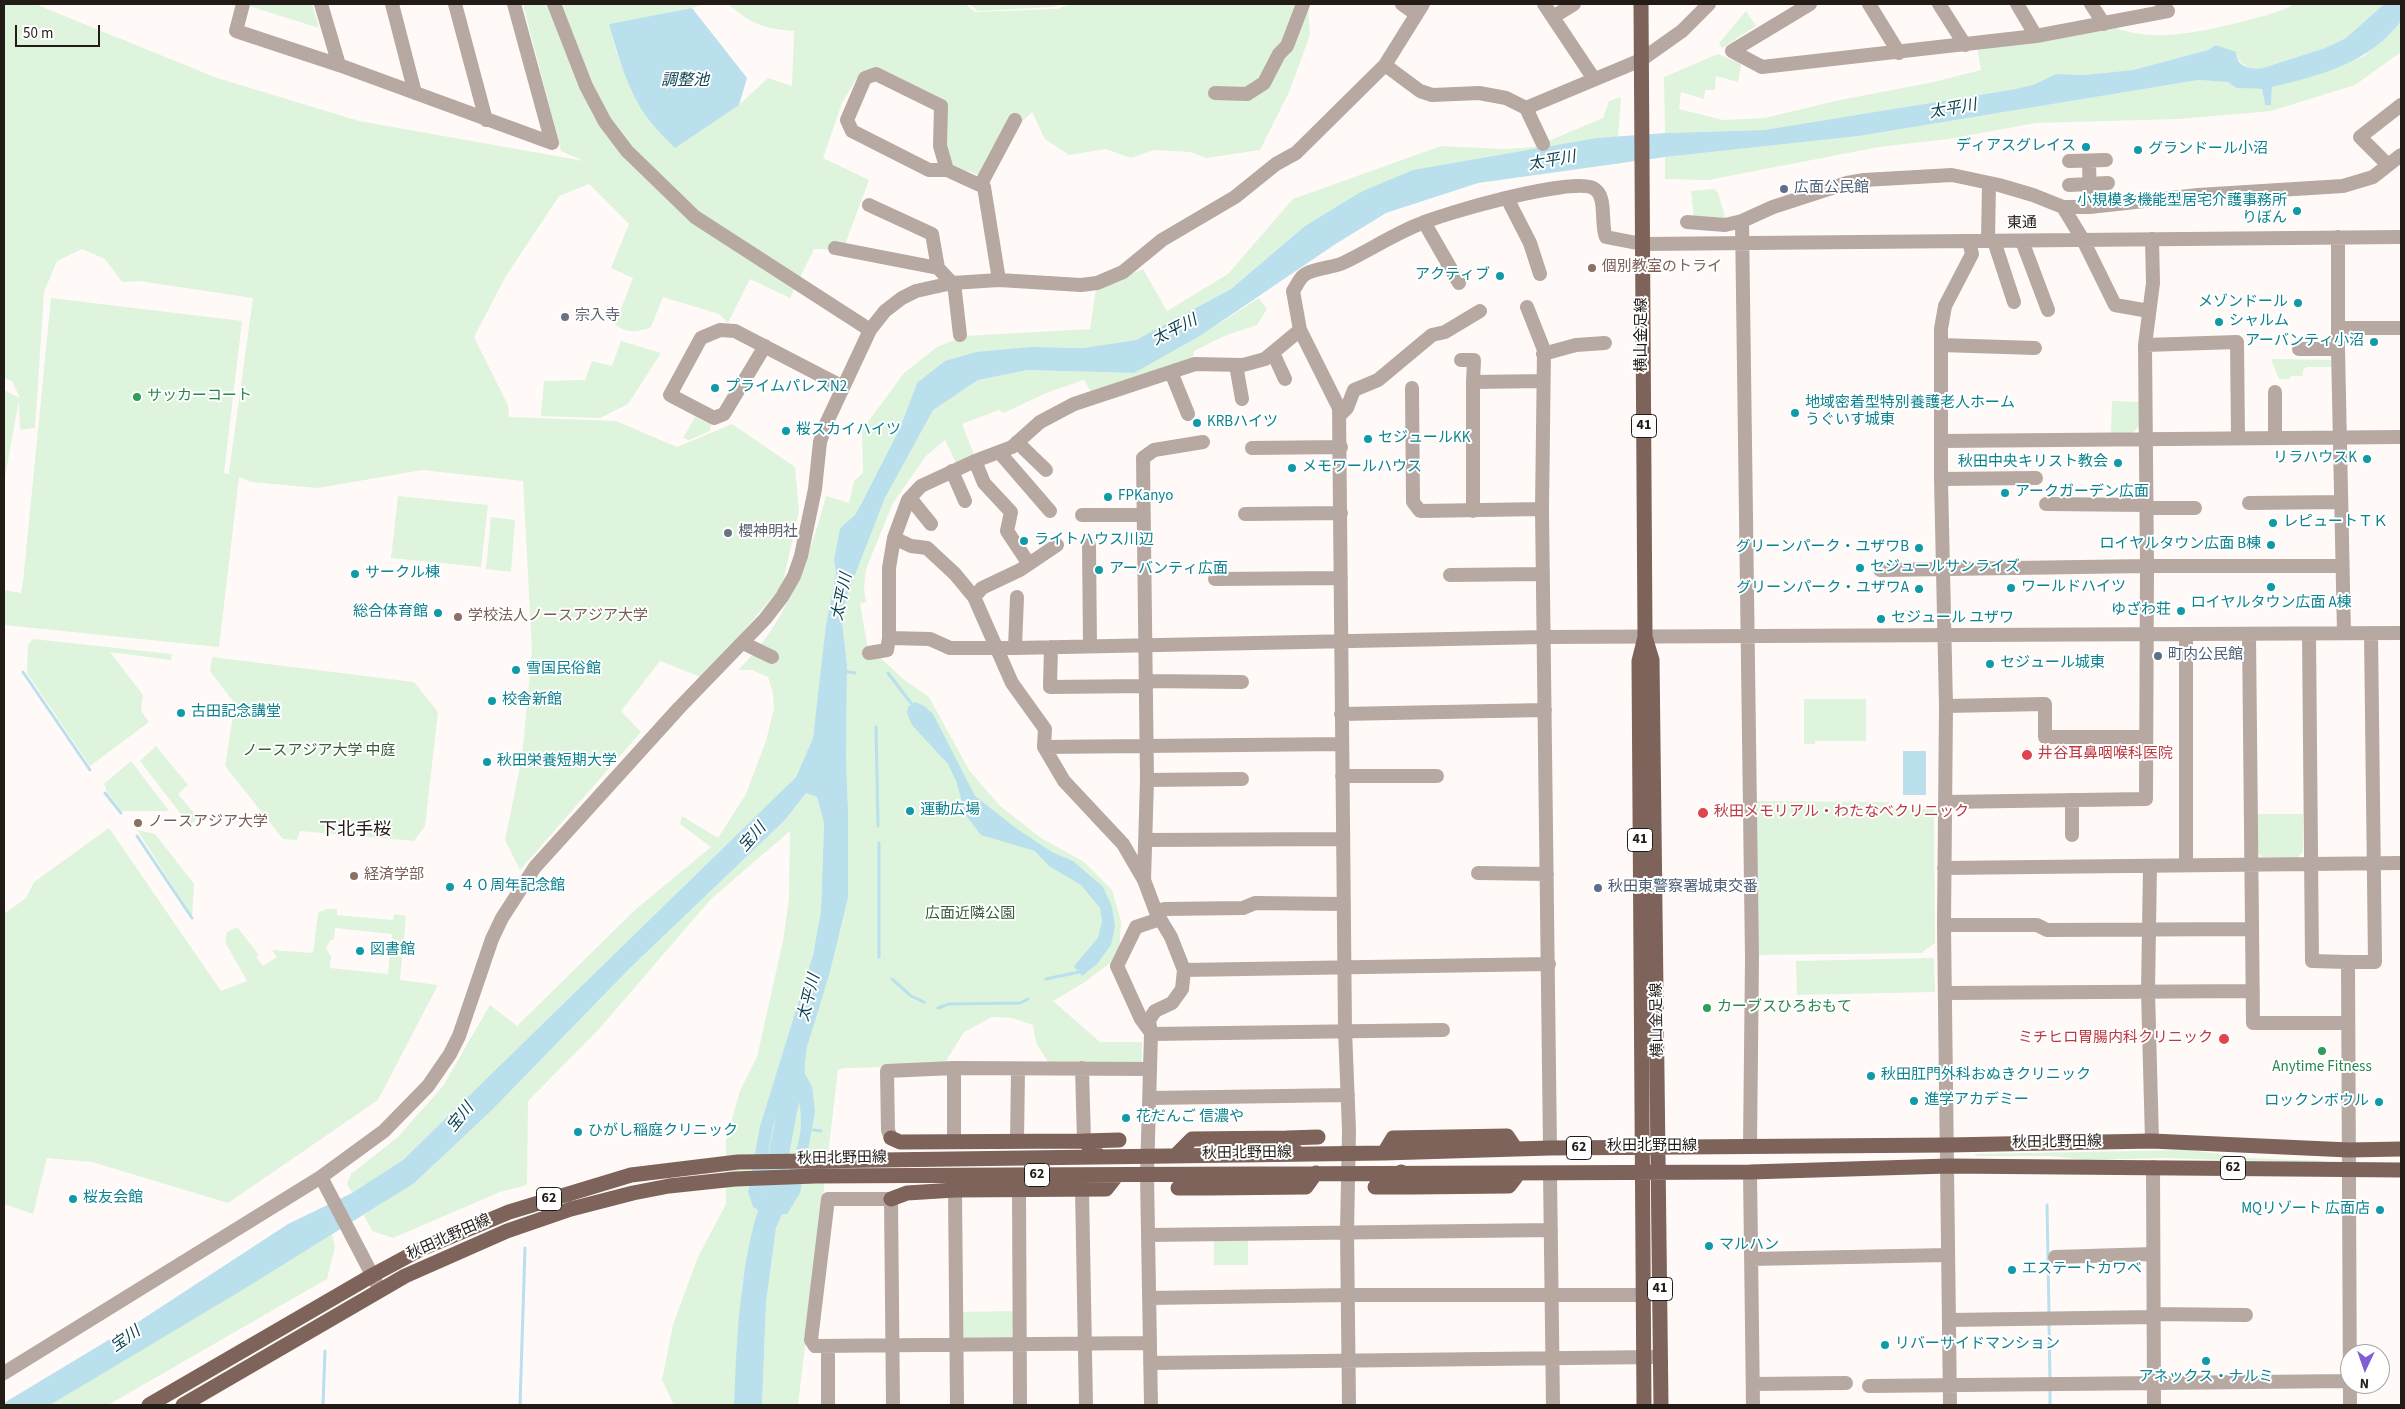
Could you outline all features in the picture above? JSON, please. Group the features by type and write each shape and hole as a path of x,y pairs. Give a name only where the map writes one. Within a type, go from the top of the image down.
{"main road":[{"name":"横山金足線","path":"1641,4 1645,637 1639,661 1644,1174 1644,1405"},
{"name":"横山金足線","path":"1645,637 1652,660 1660,1148 1661,1405"},
{"path":"1641,888 1656,888"},
{"path":"1175,1156 1192,1139 1318,1137"},
{"path":"891,1138 900,1142 1119,1140"},
{"path":"1287,1138 1297,1154"},
{"path":"1084,1140 1100,1157"},
{"name":"秋田北野田線","path":"149,1405 423,1248 501,1215 631,1175 738,1162 817,1159 1384,1153 1515,1148 1948,1145 2152,1141 2349,1150 2401,1149"},
{"name":"秋田北野田線","path":"183,1405 424,1266 507,1232 571,1210 669,1186 735,1179 815,1176 1197,1175 1349,1172 1644,1174 1948,1166 2401,1170"},
{"path":"1400,1172 1413,1187"},
{"path":"1178,1188 1306,1187 1316,1173"},
{"path":"1375,1187 1509,1186 1519,1173"},
{"path":"891,1199 907,1194 955,1190 1106,1189 1117,1175"},
{"path":"1197,1175 1210,1188"}],"street":[{"path":"243,4 236,31 339,65 552,143 514,4"},
{"path":"321,4 339,65"},
{"path":"392,4 415,93"},
{"path":"454,4 486,120"},
{"path":"554,4 586,86 605,122 627,151 695,217 870,330"},
{"path":"1215,93 1247,94 1264,83 1279,54 1289,42 1303,4"},
{"path":"4,1373 321,1176 384,1132 428,1086 450,1054 459,1036 492,938 502,918 535,867 679,708 766,619 794,576 808,529 820,442 826,424 870,330 885,311 902,298 916,291 953,283 1000,280 1081,285 1097,283 1123,272 1162,240 1235,197 1276,164 1296,152 1385,65 1420,9 1402,4"},
{"path":"1544,4 1594,79"},
{"path":"1553,17 1574,4"},
{"path":"1526,108 1641,60 1682,31 1709,4"},
{"path":"1810,4 1732,51 1762,67 1965,46 2036,36 2168,11 2162,4"},
{"path":"1869,4 1899,53"},
{"path":"1939,4 1965,46"},
{"path":"2017,4 2036,36"},
{"path":"2092,4 2104,24"},
{"path":"1385,65 1420,91 1432,95 1488,95 1506,98 1526,108 1543,144"},
{"path":"947,170 940,146 941,106 876,74 865,78 847,120 852,131 929,170 947,170 984,187 1000,280"},
{"path":"2388,165 2360,137 2401,105"},
{"path":"981,184 1015,120"},
{"path":"1688,222 1725,225 1742,221 1773,207 1855,182 1939,175 1989,183 2033,195 2063,207 2090,207 2198,195 2343,186 2373,177 2401,155"},
{"path":"2069,161 2106,160"},
{"path":"2089,161 2090,207"},
{"path":"1989,183 1991,241 2014,302"},
{"path":"2070,185 2108,183"},
{"name":"東通","path":"1507,198 1557,187 1592,187 1601,197 1602,230 1606,238 1642,244 2401,237"},
{"path":"1349,1405 1347,1232 1349,1153 1345,1030 1340,642 1340,408 1300,330 1293,291 1304,275 1342,263 1382,241 1424,222 1507,198 1530,243 1540,274"},
{"path":"869,205 932,234 938,268"},
{"path":"2063,207 2083,240 2115,305 2149,311"},
{"path":"1742,221 1752,958 1750,1146"},
{"path":"1424,222 1459,283"},
{"path":"2338,238 2338,349 2344,633"},
{"path":"1945,802 2146,799 2145,737 2148,566 2145,439 2146,345 2153,283 2152,239"},
{"path":"2022,240 2048,310"},
{"path":"1950,1405 1944,925 1946,706 1941,479 1941,321 1945,306 1972,254 1969,241"},
{"path":"835,248 938,268 953,283 960,335"},
{"path":"1527,307 1543,354 1542,510 1550,1148"},
{"path":"1340,414 1347,408 1354,390 1378,380 1432,335 1445,332 1480,311"},
{"path":"2338,328 2401,328"},
{"path":"765,346 724,414 714,418 670,396 701,338 720,330 735,331 765,346 843,387"},
{"path":"868,653 887,650 890,638 889,568 894,538 910,498 921,486 999,452 1017,442 1040,422 1074,404 1195,364 1236,365 1265,359 1300,330"},
{"path":"2146,345 2237,342 2238,438"},
{"path":"1543,354 1576,345 1605,344"},
{"path":"1941,345 2035,348"},
{"path":"2299,349 2338,349"},
{"path":"1273,353 1285,378"},
{"path":"1462,360 1474,360 1473,511"},
{"path":"1236,365 1242,399"},
{"path":"1171,372 1188,414"},
{"path":"1474,382 1543,381"},
{"path":"1412,388 1413,502 1420,511 1542,510"},
{"path":"2275,392 2275,437"},
{"path":"1941,441 2401,437"},
{"path":"1017,442 1046,470"},
{"path":"1144,880 1147,840 1147,780 1145,746 1143,458 1154,450 1203,442"},
{"path":"1252,448 1341,447"},
{"path":"999,452 1050,511"},
{"path":"975,461 984,483 1011,512 1007,531 1029,564"},
{"path":"952,471 965,501"},
{"path":"1941,479 2036,478"},
{"path":"910,498 931,524"},
{"path":"2249,503 2341,502"},
{"path":"2046,504 2195,508"},
{"path":"1245,514 1341,513"},
{"path":"1082,515 1144,515"},
{"path":"894,538 911,546 927,548 955,574 974,596 995,648 1012,683 1045,729 1044,747 1064,781 1123,844 1144,880 1158,915 1171,937 1184,970 1182,989 1177,998 1155,1011 1149,1020 1151,1033 1147,1175 1151,1405"},
{"path":"1089,544 1090,646"},
{"path":"974,596 982,588 1029,564 1058,545"},
{"path":"1880,570 2148,566 2342,566"},
{"path":"1450,575 1544,574"},
{"path":"1215,578 1341,578"},
{"path":"1015,648 1017,597"},
{"path":"2309,634 2312,961 2375,962 2371,633"},
{"path":"890,638 930,640 950,648 1015,648 1545,637 2401,633"},
{"path":"2186,634 2186,865"},
{"path":"2249,634 2253,1023 2348,1023"},
{"path":"743,643 772,658"},
{"path":"1051,647 1050,687 1145,683 1242,682"},
{"path":"1946,706 2045,704 2045,737 2145,737"},
{"path":"1341,714 1545,710"},
{"path":"1044,747 1342,744"},
{"path":"1342,776 1437,776"},
{"path":"1147,780 1242,779"},
{"path":"2072,800 2072,835"},
{"path":"1147,840 1343,839"},
{"path":"1944,868 2401,863"},
{"path":"2150,866 2148,990 2152,1141"},
{"path":"1478,873 1547,874"},
{"path":"1151,1033 1141,1019 1117,966 1136,927 1158,915 1164,908 1243,908 1255,904 1344,904"},
{"path":"1944,925 2036,925 2047,930 2252,929"},
{"path":"2348,962 2349,1344"},
{"path":"1184,970 1549,964"},
{"path":"1946,993 2148,990 2253,991"},
{"path":"1151,1033 1443,1030"},
{"path":"891,1138 888,1130 887,1071 954,1068 1018,1070 1082,1068 1150,1069"},
{"path":"954,1068 954,1141"},
{"path":"1082,1068 1084,1140"},
{"path":"1017,1141 1018,1070"},
{"path":"1150,1098 1348,1095"},
{"path":"2153,1167 2152,1316 2154,1405"},
{"path":"1750,1172 1753,1405"},
{"path":"1550,1173 1552,1405"},
{"path":"321,1176 380,1290"},
{"path":"1082,1189 1086,1405"},
{"path":"955,1190 957,1405"},
{"path":"1019,1190 1020,1405"},
{"path":"893,1405 892,1346 891,1199 828,1199 811,1340 815,1346 892,1346 1150,1343"},
{"path":"1149,1235 1551,1230"},
{"path":"2055,1257 2153,1254"},
{"path":"1751,1259 1948,1255"},
{"path":"1149,1298 1348,1295 1660,1295"},
{"path":"1949,1320 2246,1315"},
{"path":"828,1346 828,1405"},
{"path":"1150,1363 1660,1357"},
{"path":"1869,1386 2340,1381"},
{"path":"1753,1384 1846,1383"}],"green space":[{"path":"4,4 35,4 217,78 359,121 584,161 561,151 523,4 705,4 609,24 616,51 629,84 739,105 768,78 792,86 794,31 774,29 758,24 728,4 965,4 975,12 1057,9 1070,4 1308,4 1310,35 1289,92 1260,150 1206,158 1191,152 1154,150 1131,158 1106,149 1069,155 1045,139 1032,112 1009,135 986,178 968,171 957,170 944,154 943,101 882,71 857,78 842,103 823,158 869,180 843,250 814,249 790,298 750,279 728,323 719,314 663,297 651,327 628,331 615,324 633,278 611,268 629,224 589,184 559,196 506,276 474,337 508,405 509,417 616,421 677,447 732,424 795,467 799,511 782,586 703,678 660,661 621,711 641,732 520,870 505,840 522,757 532,650 523,481 422,470 318,488 251,482 239,477 219,647 4,625 4,590 21,593 23,582 51,298 242,321 224,473 231,474 229,472 253,298 139,281 122,282 105,259 82,249 57,261 44,292 35,428 20,430 19,400 4,482 4,390 20,398 12,381 4,378"},
{"path":"250,4 312,4 319,28 249,6"},
{"path":"969,4 1063,4 1053,7 978,11"},
{"path":"2295,4 2384,4 2346,38 2325,48 2263,68 2250,68 2216,45 2208,50 2133,70 2084,75 2056,74 2033,85 2010,90 1764,130 1665,133 1664,77 1718,54 1741,64 1738,82 1716,76 1715,90 1705,90 1704,99 1681,92 1679,109 1723,120 1765,118 1835,101 1934,82 1981,70 1977,47 2113,27 2129,32 2160,35 2193,32 2262,16"},
{"path":"1746,11 1756,26 1722,48 1719,43"},
{"path":"2401,21 2401,52 2355,85 2271,111 2178,119 2036,123 1948,139 1879,147 1708,180 1665,179 1665,157 1859,136 2198,80 2228,82 2236,88 2262,89 2265,105 2271,105 2272,87 2363,57"},
{"path":"1621,97 1618,137 1597,138 1305,226 1231,289 1136,340 1083,348 1031,347 917,383 900,428 855,515 840,528 834,560 836,574 827,622 813,738 796,777 403,1160 352,1193 347,1184 351,1174 398,1137 443,1086 490,1005 517,1026 636,909 711,847 680,824 682,816 718,838 746,794 766,741 774,708 773,693 768,677 752,670 738,670 755,651 783,611 812,544 826,496 849,503 854,481 863,473 862,430 904,373 937,347 964,336 1090,329 1096,289 1143,269 1167,311 1228,274 1293,199 1441,146 1503,149 1534,147 1603,118 1609,101"},
{"path":"1714,189 1718,193 1726,220 1694,219 1691,191"},
{"name":"広面近隣公園","path":"1259,298 1267,309 1257,325 1224,336 1194,351 1193,358 1093,395 1084,380 1046,393 1004,413 999,410 962,424 975,457 957,465 945,440 926,456 893,503 866,569 864,588 866,602 860,603 867,645 902,678 929,697 969,770 999,805 1041,838 1084,862 1112,890 1121,921 1119,956 1085,982 1053,1001 1100,1042 1142,1042 1142,1067 1050,1065 1036,1043 1033,1025 1012,1018 992,1017 964,1032 943,1066 844,1068 838,1070 798,1405 762,1405 766,1303 776,1228 782,1213 787,1214 812,1086 804,1072 807,1047 848,898 847,665 842,621 846,598 885,498 933,409 978,380 1028,370 1134,373 1200,336"},
{"path":"621,341 661,353 628,404 600,418 541,416 544,381 585,380 592,361 612,366"},
{"path":"2271,359 2336,360 2335,367 2307,367 2303,370 2303,376 2290,376 2290,379 2279,379"},
{"path":"2112,401 2139,402 2139,427 2132,433 2111,433"},
{"path":"695,417 711,425 710,431 689,440 683,438"},
{"path":"398,496 488,505 481,567 391,558"},
{"path":"491,517 515,520 511,572 486,569"},
{"path":"33,639 172,654 171,660 110,652 143,695 141,711 149,722 90,766 27,673 28,645"},
{"name":"ノースアジア大学 中庭","path":"212,657 414,682 438,712 425,826 414,841 300,831 297,840 283,839 225,766 235,704 210,671"},
{"path":"1804,699 1866,699 1866,741 1815,741 1815,744 1804,744"},
{"path":"156,746 188,785 178,794 198,818 190,826 140,761"},
{"path":"131,761 169,811 122,811 107,792 104,784"},
{"path":"806,793 817,797 824,823 821,911 813,955 761,1123 748,1192 753,1207 758,1209 742,1283 734,1405 674,1405 662,1380 673,1325 698,1257 726,1204 726,1140 740,1091 757,1057 783,941 789,899 790,831 711,899 599,1029 528,1101 527,1185 500,1192 393,1238 372,1231 364,1215 412,1184 492,1110 630,968 785,820"},
{"path":"1753,801 1889,802 1889,809 1934,809 1935,943 1921,953 1754,955"},
{"path":"2255,814 2303,814 2303,852 2297,858 2262,857 2255,850"},
{"path":"109,828 221,991 247,981 225,942 227,932 237,927 259,955 256,957 263,966 277,957 272,950 313,953 318,913 326,909 337,909 337,915 393,920 394,914 406,916 400,980 438,985 378,1100 228,1203 92,1162 47,1158 33,1214 4,1204 4,914 26,898 34,882","holes":["335,928 392,934 392,941 395,942 394,952 390,952 388,974 330,968 331,957 326,948 330,941 334,939"]},
{"path":"137,830 155,834 194,884 192,916"},
{"path":"1934,958 1935,992 1797,995 1796,961"},
{"path":"797,1094 801,1122 798,1146 794,1158 777,1195 760,1196 773,1127 783,1095"},
{"path":"2191,1150 2246,1158 2323,1161 2323,1163 2164,1158 2084,1160 2052,1156 1976,1156 1975,1154"},
{"path":"332,1234 335,1247 327,1279 108,1405 50,1405"},
{"path":"1214,1241 1248,1241 1248,1265 1214,1265"},
{"path":"1019,1311 1019,1344 955,1345 955,1312"}],"water":[{"name":"宝川","path":"2384,4 2401,4 2401,21 2374,47 2359,57 2326,72 2272,87 2271,105 2265,105 2262,89 2236,88 2228,82 2198,80 1859,136 1665,157 1478,183 1386,213 1334,245 1200,336 1134,373 1028,370 978,380 933,410 885,498 846,598 842,621 847,665 848,898 829,975 807,1047 804,1072 812,1086 815,1112 800,1193 787,1214 782,1214 776,1228 766,1303 762,1405 734,1405 738,1331 743,1282 758,1210 753,1207 748,1192 760,1126 813,955 821,911 824,823 817,797 806,793 785,820 630,968 492,1110 413,1184 239,1292 50,1405 4,1405 4,1403 135,1324 288,1224 352,1193 403,1160 796,777 813,738 826,625 836,574 834,560 840,528 855,515 861,504 900,428 917,383 945,361 976,352 1031,347 1083,348 1136,340 1231,289 1305,226 1361,192 1413,170 1597,138 1665,133 1764,130 2010,90 2033,85 2056,74 2084,75 2133,70 2208,50 2216,45 2236,52 2241,64 2249,68 2263,68 2325,48 2346,38","holes":["797,1094 801,1121 798,1144 781,1191 777,1195 761,1196 773,1127 783,1096"]},
{"name":"調整池","path":"692,8 747,78 739,105 675,148 649,120 635,98 620,61 609,24"},
{"path":"915,702 924,706 933,714 975,796 1017,829 1052,852 1073,861 1103,887 1112,907 1115,926 1111,945 1097,964 1082,976 1074,966 1098,938 1102,921 1100,908 1081,885 1049,866 1035,851 981,835 965,814 957,783 948,764 912,725 907,713 908,707"},
{"path":"1903,751 1926,751 1926,795 1903,795"}],"waterway":[{"path":"843,671 855,673"},
{"path":"23,672 90,770"},
{"path":"888,673 911,703"},
{"path":"876,727 878,826"},
{"path":"105,793 121,813"},
{"path":"137,836 192,918"},
{"path":"879,843 879,957"},
{"path":"1046,979 1079,972"},
{"path":"892,979 911,996 924,1002"},
{"path":"938,1008 949,1004 1020,1003 1028,999"},
{"name":"太平川","path":"766,1222 795,1069"},
{"path":"813,1130 821,1131"},
{"path":"2047,1205 2049,1313"},
{"path":"520,1405 525,1248"},
{"path":"2049,1325 2050,1381"},
{"path":"323,1405 325,1351"},
{"path":"2050,1389 2050,1405"}],"place":[{"name":"ディアスグレイス","path":"2086,147"},
{"name":"グランドール小沼","path":"2138,150"},
{"name":"広面公民館","path":"1784,189"},
{"name":"小規模多機能型居宅介護事務所 りぼん","path":"2297,211"},
{"name":"個別教室のトライ","path":"1592,268"},
{"name":"アクティブ","path":"1500,276"},
{"name":"メゾンドール","path":"2298,303"},
{"name":"宗入寺","path":"565,317"},
{"name":"シャルム","path":"2219,322"},
{"name":"アーバンティ小沼","path":"2374,342"},
{"name":"プライムパレスN2","path":"715,388"},
{"name":"サッカーコート","path":"137,397"},
{"name":"地域密着型特別養護老人ホーム うぐいす城東","path":"1795,413"},
{"name":"KRBハイツ","path":"1197,423"},
{"name":"桜スカイハイツ","path":"786,431"},
{"name":"セジュールKK","path":"1368,439"},
{"name":"リラハウスK","path":"2367,459"},
{"name":"秋田中央キリスト教会","path":"2118,463"},
{"name":"メモワールハウス","path":"1292,468"},
{"name":"アークガーデン広面","path":"2005,493"},
{"name":"FPKanyo","path":"1108,497"},
{"name":"レピュートＴＫ","path":"2273,523"},
{"name":"櫻神明社","path":"728,533"},
{"name":"ライトハウス川辺","path":"1024,541"},
{"name":"ロイヤルタウン広面 B棟","path":"2271,545"},
{"name":"グリーンパーク・ユザワB","path":"1919,548"},
{"name":"セジュールサンライズ","path":"1860,568"},
{"name":"アーバンティ広面","path":"1099,570"},
{"name":"サークル棟","path":"355,574"},
{"name":"ロイヤルタウン広面 A棟","path":"2271,587"},
{"name":"ワールドハイツ","path":"2011,588"},
{"name":"グリーンパーク・ユザワA","path":"1919,589"},
{"name":"ゆざわ荘","path":"2181,611"},
{"name":"総合体育館","path":"438,613"},
{"name":"学校法人ノースアジア大学","path":"458,617"},
{"name":"セジュール ユザワ","path":"1881,619"},
{"name":"町内公民館","path":"2158,656"},
{"name":"セジュール城東","path":"1990,664"},
{"name":"雪国民俗館","path":"516,670"},
{"name":"校舎新館","path":"492,701"},
{"name":"古田記念講堂","path":"181,713"},
{"name":"井谷耳鼻咽喉科医院","path":"2027,755"},
{"name":"秋田栄養短期大学","path":"487,762"},
{"name":"運動広場","path":"910,811"},
{"name":"秋田メモリアル・わたなべクリニック","path":"1703,813"},
{"name":"ノースアジア大学","path":"138,823"},
{"name":"経済学部","path":"354,876"},
{"name":"４０周年記念館","path":"450,887"},
{"name":"秋田東警察署城東交番","path":"1598,888"},
{"name":"図書館","path":"360,951"},
{"name":"カーブスひろおもて","path":"1707,1008"},
{"name":"ミチヒロ胃腸内科クリニック","path":"2224,1039"},
{"name":"Anytime Fitness","path":"2322,1051"},
{"name":"秋田肛門外科おぬきクリニック","path":"1871,1076"},
{"name":"進学アカデミー","path":"1914,1101"},
{"name":"ロックンボウル","path":"2379,1102"},
{"name":"花だんご 信濃や","path":"1126,1118"},
{"name":"ひがし稲庭クリニック","path":"578,1132"},
{"name":"桜友会館","path":"73,1199"},
{"name":"MQリゾート 広面店","path":"2380,1210"},
{"name":"マルハン","path":"1709,1246"},
{"name":"エステートカワベ","path":"2012,1270"},
{"name":"リバーサイドマンション","path":"1885,1345"},
{"name":"アネックス・ナルミ","path":"2206,1361"}],"district":[{"name":"下北手桜","path":"355,831"}]}
